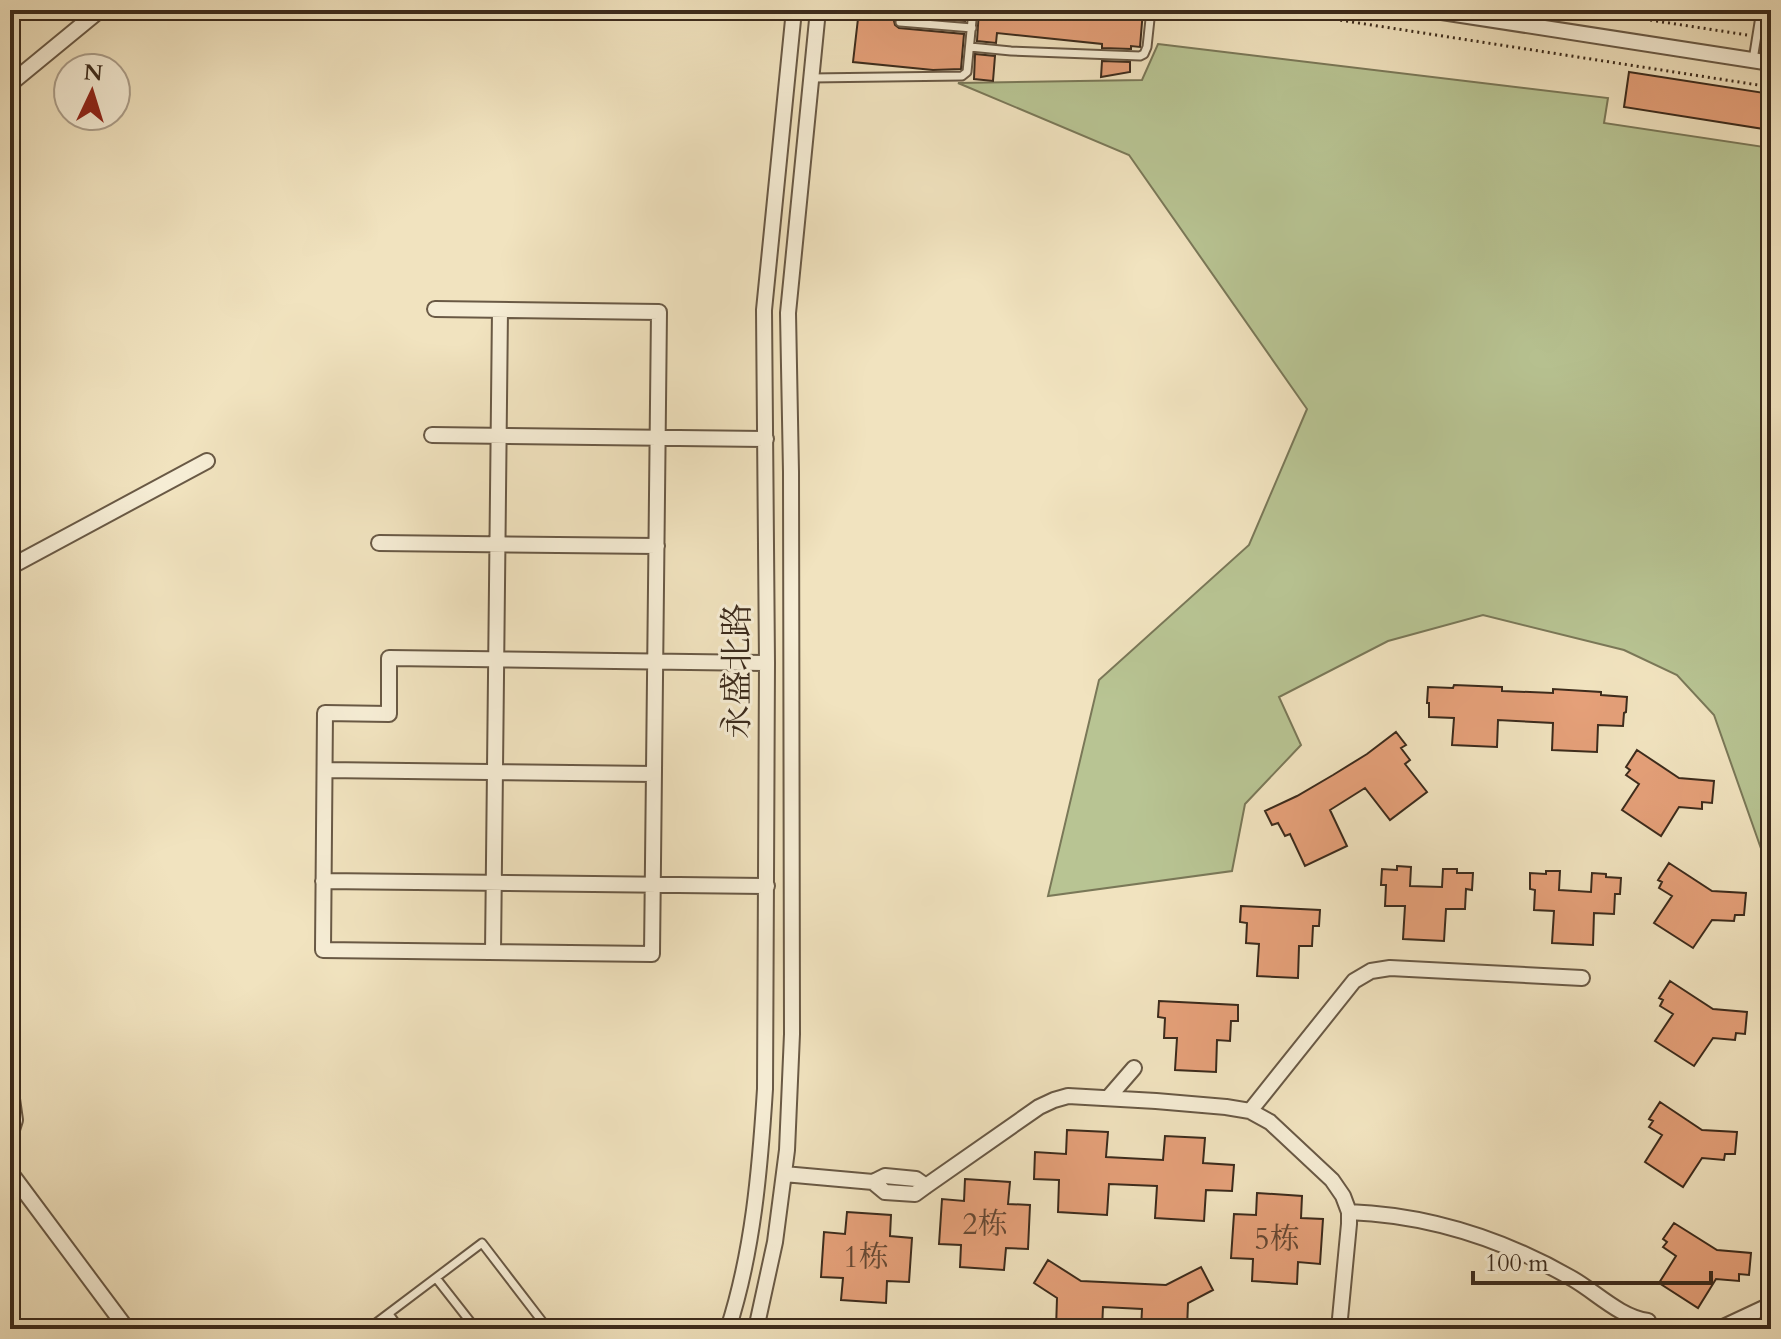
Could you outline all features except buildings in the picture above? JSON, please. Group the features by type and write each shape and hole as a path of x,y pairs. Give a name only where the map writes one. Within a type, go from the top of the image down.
{"street":[{"path":"10,84 100,10"},
{"name":"永盛北路","path":"728,1329 750,1238 760,1156 765,1074 767,663 764,310 794,10"},
{"name":"永盛北路","path":"756,1329 775,1242 787,1150 792,1034 788,313 818,10"},
{"path":"1429,10 1481,14 1771,63"},
{"path":"435,309 659,312 657,546 655,661 654,774 652,885 652,954 323,950 325,713 389,714 389,658 655,661 767,663"},
{"path":"493,952 500,310"},
{"path":"432,435 766,439"},
{"path":"10,567 207,461"},
{"path":"379,543 657,546"},
{"path":"325,770 654,774"},
{"path":"323,881 767,886"},
{"path":"1250,1111 1354,981 1371,971 1390,968 1582,978"},
{"path":"1108,1098 1134,1068"},
{"path":"10,1085 15,1120 10,1136"},
{"path":"784,1174 873,1182 885,1176 916,1179 926,1186 1047,1104 1068,1096 1250,1111 1270,1122 1332,1180 1343,1196 1349,1212 1348,1254 1339,1329"},
{"path":"10,1172 127,1329"},
{"path":"1349,1212 1416,1219 1462,1230 1539,1261 1626,1314 1648,1321"},
{"path":"1719,1329 1740,1325 1766,1307"}],"lane":[{"path":"811,78 962,76 967,72 973,10"},
{"path":"970,47 1140,56 1147,47 1151,10"},
{"path":"1746,10 1771,21"},
{"path":"1753,60 1760,14"},
{"path":"900,22 972,28"},
{"path":"368,1329 482,1243 548,1329"},
{"path":"436,1278 476,1329"},
{"path":"389,1314 400,1329"}],"path":[{"path":"1275,10 1771,87"},
{"path":"1585,10 1755,36"}],"green space":[{"path":"1158,44 1608,98 1604,123 1771,148 1771,877 1714,715 1677,675 1624,650 1483,615 1388,641 1279,697 1301,745 1245,804 1232,871 1048,896 1099,680 1249,545 1307,409 1129,155 958,83 1142,80"}]}
